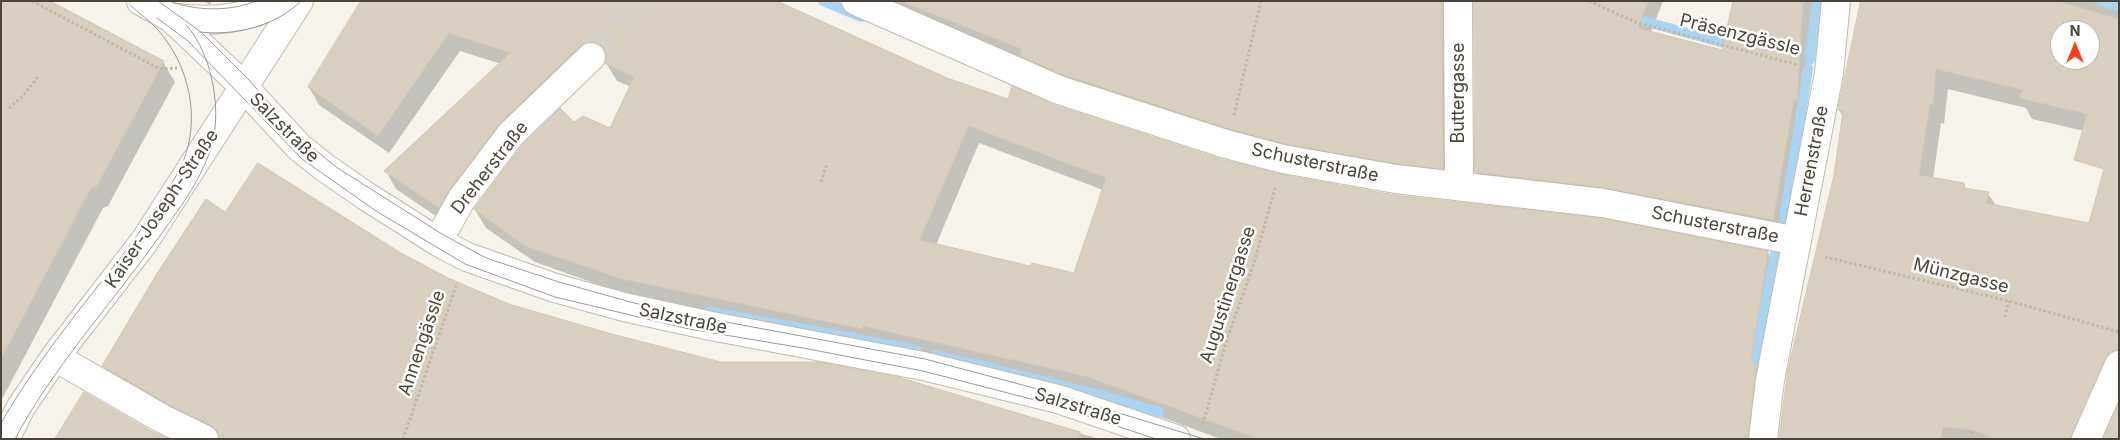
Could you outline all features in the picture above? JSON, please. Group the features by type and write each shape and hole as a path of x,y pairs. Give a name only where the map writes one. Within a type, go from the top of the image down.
{"street":[{"path":"141,1 170,16 204,19 238,18 281,1"},
{"name":"Kaiser-Joseph-Straße","path":"5,439 22,407 54,357 144,242 299,1"},
{"name":"Schusterstraße","path":"856,1 1060,90 1226,144 1283,159 1396,179 1603,203 1796,246"},
{"name":"Buttergasse","path":"1458,1 1459,186"},
{"name":"Herrenstraße","path":"1763,439 1770,380 1829,73 1836,1"},
{"name":"Salzstraße","path":"170,16 243,86 299,147 366,196 440,243 467,257 554,288 624,307 711,326 923,366 1058,399 1176,439"},
{"name":"Dreherstraße","path":"440,243 442,234 461,200 511,134 591,57"},
{"path":"54,357 161,418 204,439"},
{"path":"2086,439 2119,365"}],"path":[{"path":"32,1 160,69"},
{"path":"1226,144 1246,71 1262,1"},
{"name":"Präsenzgässle","path":"1589,1 1635,22 1829,73"},
{"path":"9,108 22,98 38,77"},
{"name":"Augustinergasse","path":"1202,428 1226,342 1254,263 1283,159"},
{"path":"821,182 827,163"},
{"name":"Münzgasse","path":"1796,246 2009,301 2119,332"},
{"name":"Annengässle","path":"403,439 467,257"},
{"path":"2005,317 2009,301"},
{"path":"1970,439 1973,430"}],"building":[{"path":"1,1 50,1 164,61 97,186 91,188 1,359"},
{"path":"361,1 777,1 947,78 1008,99 1012,86 1054,105 1221,159 1279,174 1394,195 1601,218 1768,251 1751,362 1757,363 1748,439 1259,439 1088,377 863,326 862,329 622,279 525,246 474,209 523,144 560,108 574,122 583,116 610,128 634,77 605,63 606,53 603,47 596,42 588,42 581,45 499,124 449,191 439,208 384,171 510,53 449,33 378,136 308,87","holes":["969,126 1106,178 1074,273 1032,263 1030,266 920,240"]},
{"path":"906,1 1442,1 1443,169 1398,164 1286,144 1230,129 1065,75 1020,56 1022,49 905,3"},
{"path":"1474,1 1648,1 1638,28 1722,50 1733,1 1803,1 1797,101 1794,100 1773,220 1606,188 1475,172"},
{"path":"1861,1 2057,1 2119,19 2119,350 2110,352 2105,359 2071,439 1994,439 1973,430 1943,427 1941,439 1779,439 1788,369 1834,175 1843,111 1838,110","holes":["1936,69 2023,90 2019,98 2087,114 2074,160 2104,169 2089,223 1986,203 1989,192 1965,188 1964,183 1919,175 1930,104 1933,104"]},
{"path":"258,163 401,253 448,278 509,304 608,333 721,362 818,362 898,377 1080,432 1079,439 219,439 217,431 211,425 168,404 102,366 156,275 206,199 225,212"},
{"path":"84,392 153,432 168,439 55,439"},
{"path":"2119,404 2119,439 2103,439"}],"waterway":[{"path":"823,1 861,17"},
{"path":"1810,60 1817,1"},
{"path":"2102,1 2119,6"},
{"path":"1629,17 1735,46"},
{"path":"1784,221 1808,69"},
{"path":"1752,376 1776,249"},
{"path":"709,312 918,351"},
{"path":"935,355 1100,395 1159,412"},
{"path":"2083,414 2095,381"}],"tunnel":[{"path":"591,57 638,1"}],"tram line":[{"path":"158,1 201,32 248,79 285,121 307,143 336,167 442,234 486,258 559,282 634,303 925,359 1060,395 1204,439"},
{"path":"169,1 190,7 212,9 235,7 256,1"},
{"path":"199,32 226,33 253,28 279,17 301,1"},
{"path":"1,423 43,358 152,214 183,162 191,128 189,93 184,76 178,59 169,44 158,30 130,5"},
{"path":"157,18 188,41 302,159 376,211 465,264 555,297 689,329 923,371 1054,405 1156,439"},
{"path":"15,439 63,363 136,268 192,190 209,154 216,122 213,86 203,52 186,25"}]}
